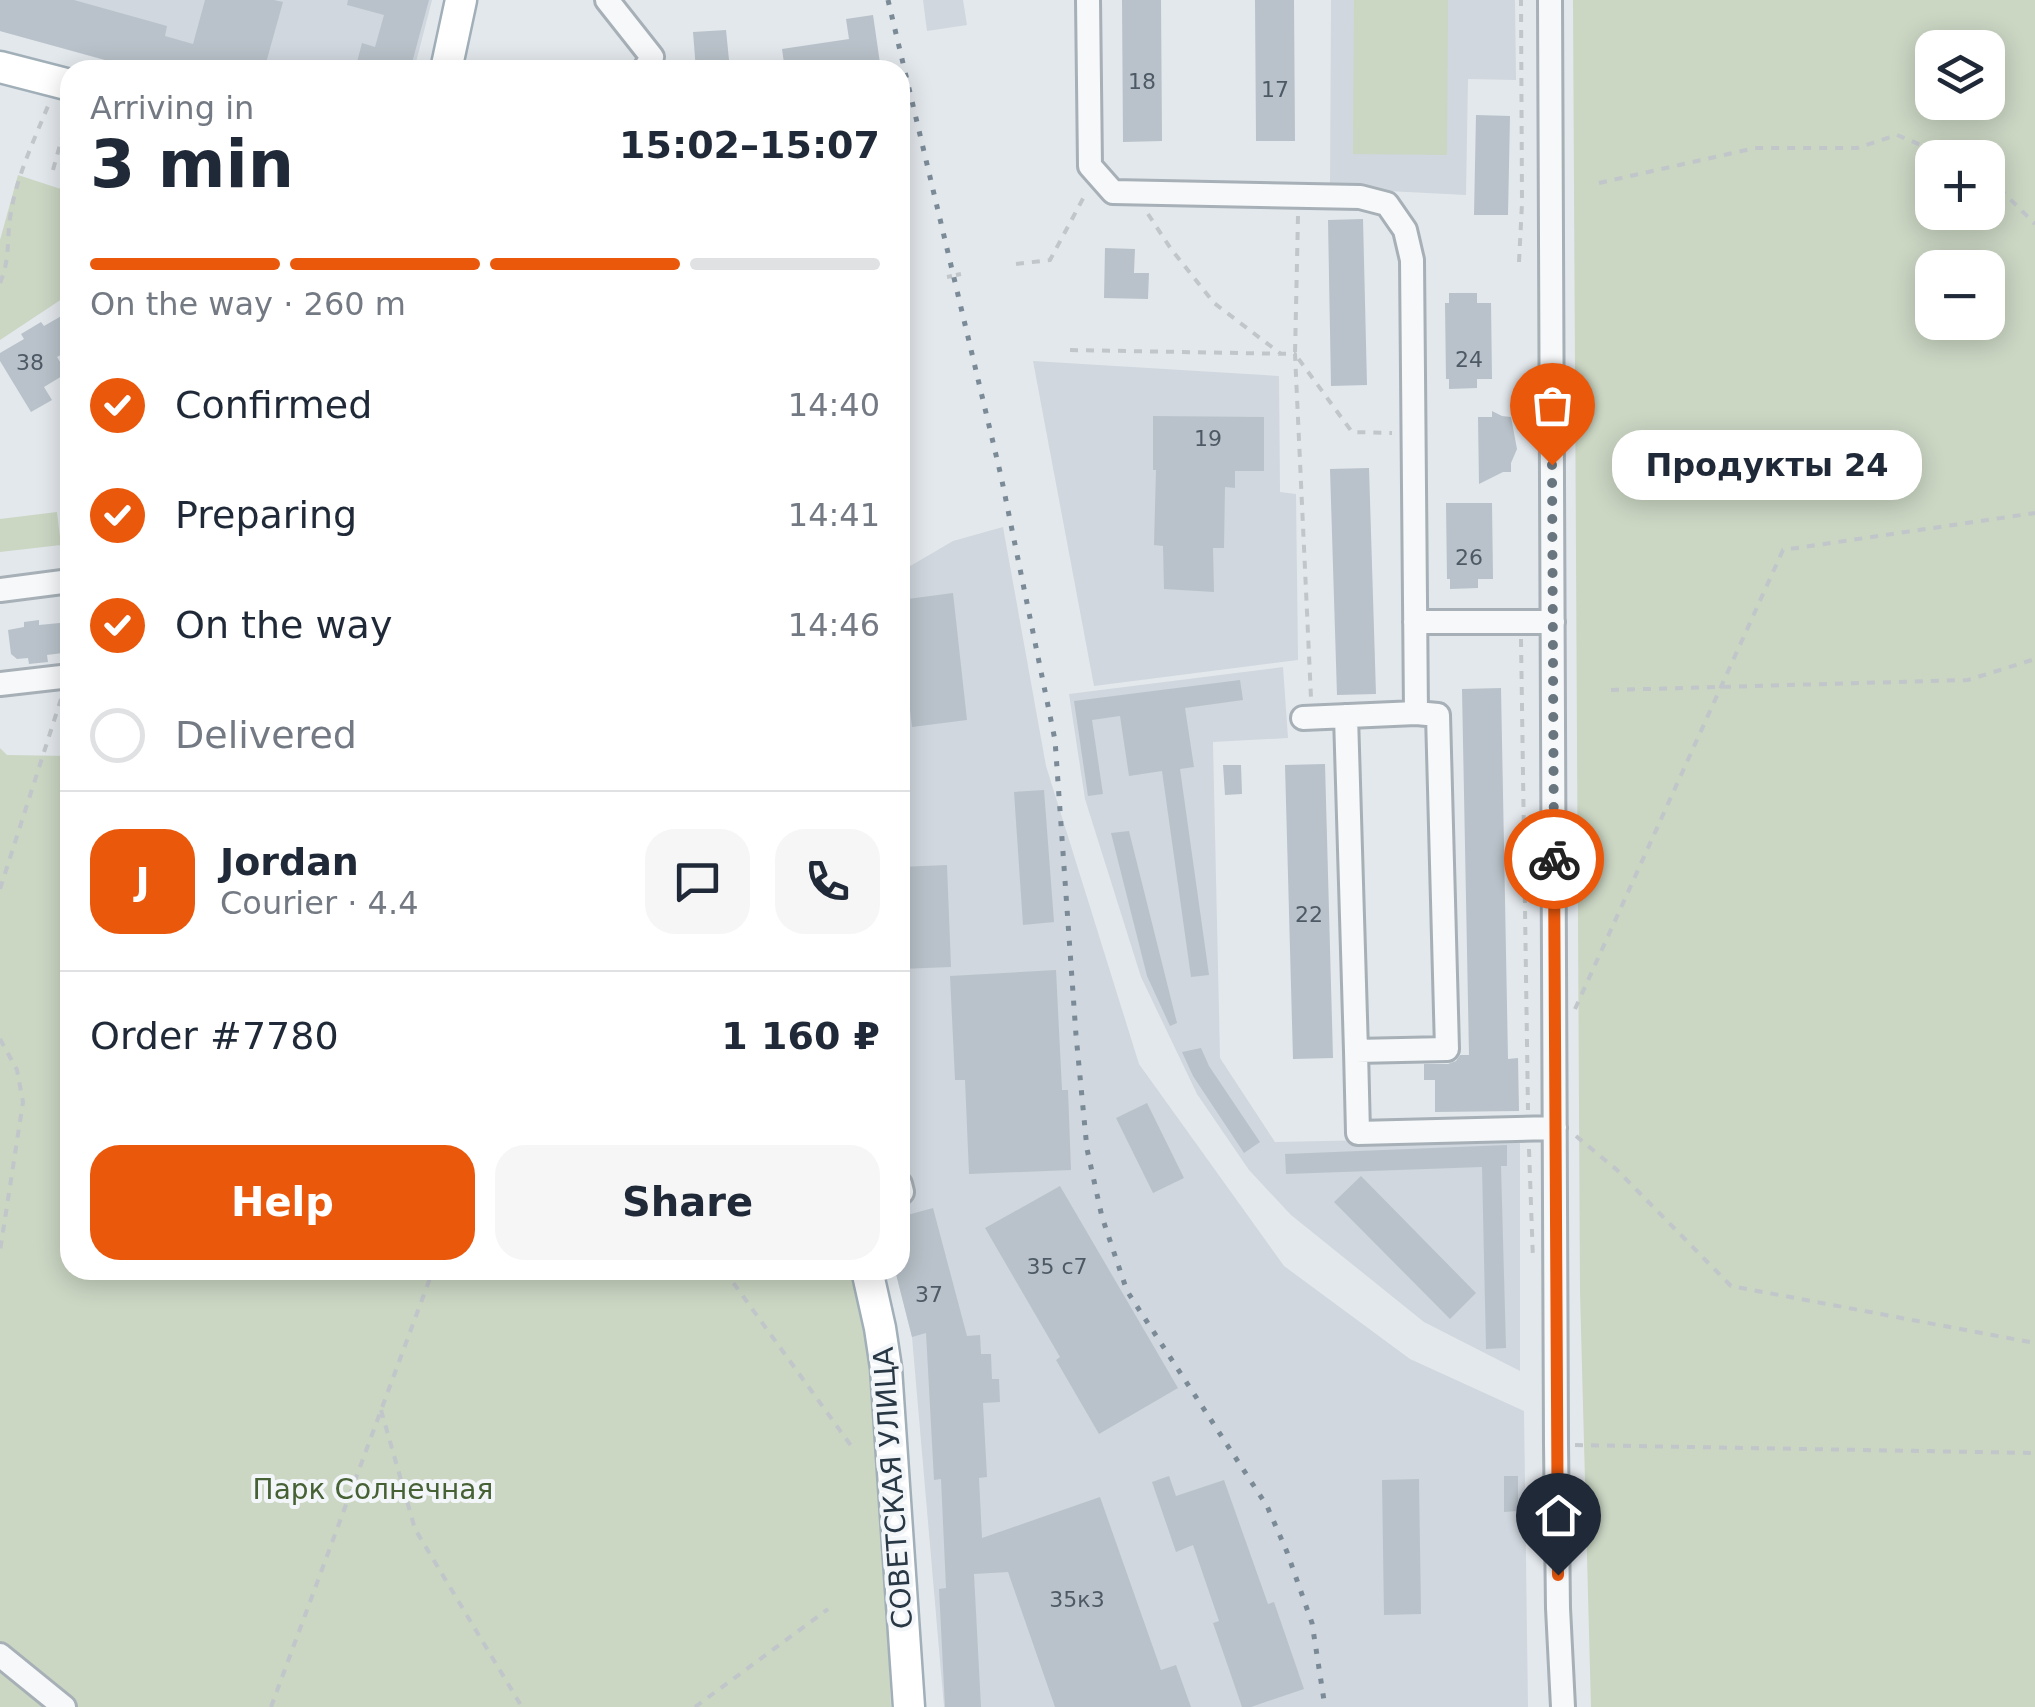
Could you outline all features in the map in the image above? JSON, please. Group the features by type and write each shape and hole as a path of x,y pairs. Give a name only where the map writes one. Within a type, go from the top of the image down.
{"main road":[{"path":"448,60 462,0"},
{"path":"0,67 60,93"},
{"name":"СОВЕТСКАЯ УЛИЦА","path":"869,1280 886,1368 910,1707"}],"street":[{"path":"607,0 652,57 650,60"},
{"path":"1088,0 1090,166 1113,192 1360,197 1388,204 1406,230 1412,260 1416,714"},
{"path":"1550,0 1556,1444 1563,1707"},
{"path":"0,590 60,582"},
{"path":"1415,622 1553,622"},
{"path":"0,684 60,677"},
{"path":"1307,718 1438,714 1447,1049 1356,1051"},
{"path":"1346,716 1358,1133 1528,1128 1555,1123"},
{"path":"0,1654 64,1707"}],"path":[{"path":"1519,262 1521,0"},
{"path":"0,283 8,262 11,212 31,146 60,93"},
{"path":"1599,183 1755,148 1857,148 1897,135 1915,143"},
{"path":"53,170 60,145"},
{"path":"1016,264 1050,260 1096,173"},
{"path":"1134,192 1171,249 1214,303 1281,354"},
{"path":"2005,194 2035,224"},
{"path":"1298,196 1294,354 1307,718"},
{"path":"1070,350 1294,354"},
{"path":"1294,354 1352,432 1414,434"},
{"path":"1571,1018 1782,550 2035,512"},
{"path":"1521,622 1533,1259"},
{"path":"1611,690 1968,680 2035,659"},
{"path":"0,889 60,704"},
{"path":"0,1039 17,1070 23,1102 0,1250"},
{"path":"1555,1123 1617,1170 1731,1286 2035,1343"},
{"path":"272,1707 429,1280"},
{"path":"731,1280 852,1447"},
{"path":"382,1410 414,1529 522,1707"},
{"path":"1556,1444 2035,1453"},
{"path":"696,1707 828,1609"}],"shaded area":[{"path":"0,0 432,0 417,60 104,60 0,31"},
{"path":"923,0 963,0 967,25 927,31"},
{"path":"1331,0 1515,0 1516,80 1468,79 1466,195 1330,188"},
{"path":"1033,361 1279,376 1280,492 1296,494 1298,660 1094,686"},
{"path":"1003,527 1046,766 1139,1064 1284,1266 1410,1359 1524,1411 1528,1707 944,1707 912,1337 898,1280 910,1280 910,566 953,541"},
{"path":"1283,667 1288,738 1213,742 1220,1058 1275,1142 1520,1137 1520,1371 1424,1322 1291,1215 1249,1170 1197,1094 1141,977 1085,799 1069,694"}],"green space":[{"path":"1354,0 1448,0 1447,155 1353,154"},
{"path":"1573,0 2035,0 2035,1707 1591,1707 1580,1291"},
{"path":"18,175 60,189 60,300 0,340 0,240"},
{"path":"57,512 60,545 0,552 0,519"},
{"name":"Парк Солнечная","path":"0,748 7,755 60,756 60,1280 856,1280 876,1387 891,1707 0,1707"}],"building":[{"path":"0,0 74,0 167,26 165,36 193,44 205,0 283,2 267,60 106,60 0,31"},
{"path":"348,0 429,0 413,60 358,60 362,43 375,47 384,15 347,5"},
{"path":"1122,0 1161,0 1162,141 1123,142"},
{"path":"1255,0 1294,0 1295,141 1256,141"},
{"path":"873,15 880,60 784,60 782,49 849,39 846,19"},
{"path":"726,30 729,60 695,60 693,32"},
{"path":"1476,115 1510,116 1508,215 1474,215"},
{"path":"1363,219 1367,385 1331,386 1328,220"},
{"path":"1105,248 1135,249 1134,273 1149,273 1148,299 1104,298"},
{"path":"1449,293 1477,293 1477,303 1491,303 1492,379 1477,379 1477,388 1449,389 1446,379 1445,303 1449,303"},
{"path":"60,317 60,377 44,387 52,400 31,412 0,361 0,353 24,339 21,334 41,322 44,326"},
{"path":"1492,411 1511,417 1517,449 1511,472 1479,484 1478,417 1492,417"},
{"path":"1153,416 1264,417 1264,471 1235,471 1235,488 1225,487 1224,548 1213,548 1214,592 1164,589 1163,546 1154,545"},
{"path":"1369,468 1376,694 1337,695 1330,469"},
{"path":"1446,503 1492,503 1493,579 1478,579 1478,588 1450,589"},
{"path":"953,593 967,720 912,727 910,599"},
{"path":"24,622 60,623 60,653 47,655 48,662 29,664 28,658 17,659 11,654 8,630 24,627"},
{"path":"1240,680 1243,700 1185,708 1194,767 1180,769 1209,975 1191,977 1162,771 1129,776 1120,716 1092,720 1103,794 1088,796 1074,701"},
{"path":"1501,688 1508,1059 1518,1058 1519,1111 1435,1112 1435,1080 1424,1080 1424,1064 1448,1064 1460,1055 1469,1055 1462,689"},
{"path":"1325,764 1333,1058 1293,1059 1285,765"},
{"path":"1223,765 1241,765 1242,794 1225,795"},
{"path":"1044,790 1054,922 1023,925 1014,792"},
{"path":"1129,831 1177,1023 1170,1026 1147,976 1111,833"},
{"path":"947,865 951,967 910,969 910,867"},
{"path":"1056,970 1071,1170 969,1174 965,1080 955,1080 950,976"},
{"path":"1201,1048 1260,1142 1244,1153 1193,1076 1182,1052"},
{"path":"1147,1103 1184,1178 1153,1193 1116,1118"},
{"path":"1507,1145 1507,1166 1501,1166 1506,1348 1486,1349 1482,1167 1286,1174 1285,1154"},
{"path":"1361,1176 1476,1293 1450,1319 1334,1202"},
{"path":"1060,1186 1178,1388 1099,1434 1056,1360 1060,1357 985,1228"},
{"path":"933,1208 967,1336 980,1335 981,1354 991,1354 992,1379 999,1379 1000,1402 983,1403 987,1477 979,1478 982,1538 1100,1497 1161,1670 1176,1665 1191,1707 1055,1707 1008,1572 974,1574 981,1707 945,1707 939,1589 946,1588 941,1479 934,1480 926,1333 912,1337 898,1280 910,1280 910,1214"},
{"path":"1169,1476 1176,1496 1224,1480 1268,1604 1274,1602 1304,1689 1242,1707 1213,1623 1219,1621 1193,1545 1176,1552 1152,1482"},
{"path":"1504,1476 1518,1476 1518,1511 1504,1512"},
{"path":"1419,1479 1421,1614 1384,1615 1382,1480"}],"railway":[{"path":"888,0 902,60"},
{"path":"910,93 1001,476 1055,740 1087,1149 1102,1217 1127,1291 1267,1506 1312,1623 1325,1707"}],"way so far":[{"path":"1552,465 1554,859"}],"place":[{"name":"Продукты 24","path":"1552,465"}],"route":[{"path":"1554,859 1558,1575"}]}
